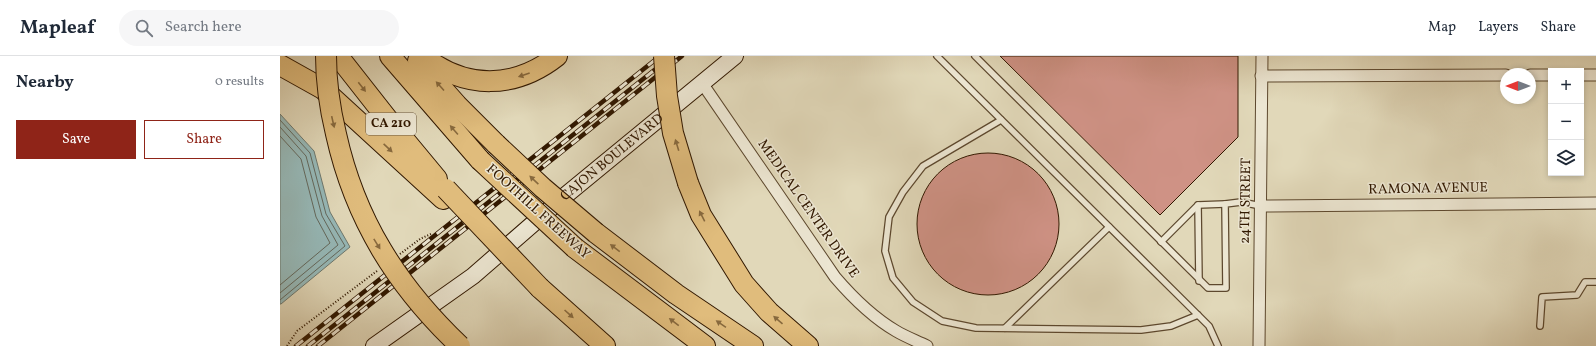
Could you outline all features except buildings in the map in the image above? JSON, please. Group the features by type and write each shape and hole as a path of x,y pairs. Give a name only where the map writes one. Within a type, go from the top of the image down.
{"highway":[{"path":"326,56 330,112 340,155 355,199 374,238 393,270 417,301 460,346"},
{"name":"CA 210","path":"338,56 444,194 540,288 605,346"},
{"name":"FOOTHILL FREEWAY","path":"390,56 480,160 575,248 705,346"},
{"path":"415,56 443,90 496,144 543,188 596,233 676,294 753,346"},
{"path":"423,56 448,72 465,78 482,81 498,81 532,72 547,64 557,56"},
{"path":"664,56 667,96 673,133 688,183 701,215 744,284 769,312 808,346"},
{"path":"280,65 323,89 444,194"}],"main road":[{"name":"CAJON BOULEVARD","path":"374,346 473,276 566,195 735,56"}],"street":[{"name":"24TH STREET","path":"1259,346 1262,56"},
{"path":"1262,76 1500,75"},
{"path":"1536,75 1548,75"},
{"path":"1584,75 1596,75"},
{"name":"MEDICAL CENTER DRIVE","path":"702,83 835,277 853,298 873,316 896,331 927,346"},
{"name":"RAMONA AVENUE","path":"1261,206 1596,203"}],"lane":[{"path":"937,56 1209,326 1218,346"},
{"path":"975,56 1208,288 1226,288 1225,204"},
{"path":"1001,120 923,166 903,192 889,217 885,251 893,278 913,302 942,321 976,328 1141,330 1171,326 1198,315"},
{"path":"1161,242 1198,205 1241,202 1261,206"},
{"path":"1198,205 1199,280"},
{"path":"1006,328 1109,227"},
{"path":"1540,326 1542,297 1577,295 1585,282 1596,282"}],"path":[{"path":"396,257 420,239 431,234"},
{"path":"286,346 297,331 378,270"}],"water":[{"path":"280,114 314,151 330,212 350,247 281,304 280,304"}],"railway":[{"path":"296,346 660,56"},
{"path":"308,346 672,56"},
{"path":"318,346 682,56"}]}
